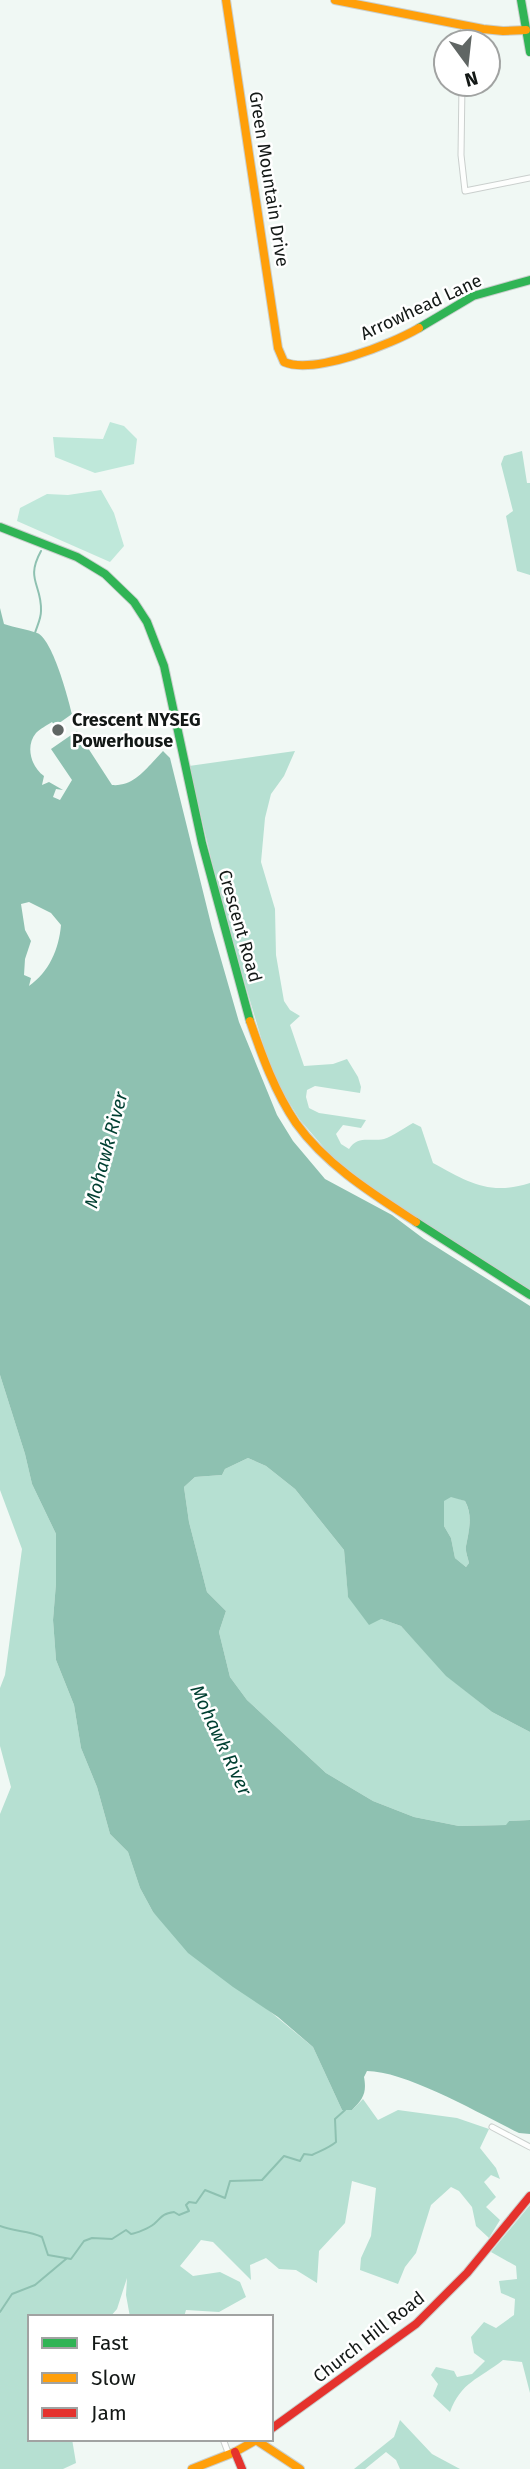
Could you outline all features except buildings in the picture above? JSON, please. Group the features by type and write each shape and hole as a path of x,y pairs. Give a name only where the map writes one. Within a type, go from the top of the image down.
{"street":[{"name":"Green Mountain Drive","path":"226,0 278,348 284,362"},
{"path":"335,0 504,33 526,30"},
{"path":"521,0 530,52"},
{"path":"462,98 461,155 465,191 530,178"},
{"name":"Arrowhead Lane","path":"284,362 302,365 349,357 376,349 479,293 530,280"},
{"name":"Crescent Road","path":"0,527 86,562 106,574 136,604 155,635 204,858 225,935 263,1060 278,1094 297,1124 328,1160 352,1178 422,1227 530,1295"},
{"path":"492,2127 530,2147"},
{"name":"Church Hill Road","path":"273,2429 416,2324 467,2273 530,2196"},
{"path":"224,2441 242,2469"},
{"path":"192,2469 232,2454 255,2441"},
{"path":"259,2441 300,2469"}],"shaded area":[{"path":"110,422 124,426 137,439 134,464 95,473 55,457 53,437 103,439"},
{"path":"522,451 527,483 530,483 530,575 517,571 506,516 513,511 501,464 504,456"},
{"path":"101,490 114,513 124,546 110,562 17,521 20,508 47,494 68,495"},
{"path":"295,751 284,776 271,794 265,818 261,862 275,909 276,955 284,1001 290,1010 300,1016 290,1025 304,1066 333,1064 347,1059 361,1087 360,1093 315,1086 307,1090 309,1108 319,1113 366,1120 361,1128 343,1125 336,1134 341,1144 349,1149 360,1140 384,1139 413,1123 421,1127 433,1163 457,1176 491,1187 515,1187 530,1183 530,1290 404,1210 332,1157 300,1120 280,1088 268,1061 225,917 189,766"},
{"path":"0,1375 32,1484 56,1534 53,1620 56,1660 74,1705 81,1748 97,1787 110,1834 128,1852 140,1888 153,1912 313,2047 342,2110 352,2110 363,2099 378,2120 398,2110 457,2118 489,2129 480,2148 496,2168 500,2179 491,2175 484,2182 496,2197 486,2207 500,2220 489,2238 476,2226 472,2207 459,2191 451,2187 431,2205 416,2253 405,2267 398,2284 360,2270 361,2258 371,2236 376,2188 352,2181 345,2223 319,2251 317,2283 296,2270 279,2269 266,2258 250,2265 251,2280 213,2242 201,2240 180,2266 193,2276 220,2272 240,2282 246,2297 219,2312 186,2310 185,2315 130,2315 126,2295 127,2278 117,2309 112,2315 28,2315 28,2441 72,2441 76,2463 63,2469 0,2469 0,1814 11,1787 0,1746 0,1688 5,1675 22,1549 0,1490"},
{"path":"248,1458 266,1466 295,1489 344,1550 348,1596 381,1619 401,1626 447,1676 492,1712 530,1732 530,1820 509,1821 507,1825 459,1826 414,1817 373,1801 326,1773 247,1700 230,1677 219,1632 226,1611 207,1592 189,1522 184,1487 195,1477 222,1475 225,1469"},
{"path":"451,1496 465,1501 469,1512 466,1548 469,1563 466,1567 455,1558 451,1538 444,1526 444,1500"},
{"path":"530,2205 530,2393 522,2362 503,2360 465,2387 450,2412 433,2396 438,2384 431,2375 436,2367 454,2371 457,2377 472,2374 485,2361 474,2353 471,2337 484,2322 496,2328 514,2315 515,2299 501,2293 499,2281 517,2279 516,2266 491,2252"},
{"path":"400,2420 432,2454 460,2469 400,2469 396,2460 386,2452 365,2469 354,2469 394,2437"}],"water":[{"name":"Mohawk River","path":"0,608 4,624 43,637 54,656 67,695 72,714 55,726 52,722 39,730 33,738 30,750 33,762 44,776 42,785 49,782 63,790 56,789 53,797 60,800 72,780 51,749 77,731 112,785 128,783 134,779 163,751 170,758 212,928 239,1022 277,1115 293,1141 325,1179 392,1215 424,1239 530,1306 530,1732 492,1712 446,1676 401,1626 381,1619 369,1625 348,1597 344,1550 295,1489 266,1466 248,1458 225,1469 222,1475 195,1477 184,1487 189,1522 207,1592 226,1611 219,1632 230,1677 247,1700 326,1773 373,1801 414,1817 459,1826 506,1825 509,1821 530,1820 530,2134 519,2133 444,2095 383,2073 367,2071 361,2099 352,2110 342,2110 313,2047 278,2017 188,1953 153,1912 140,1888 128,1852 110,1834 97,1787 81,1748 74,1705 56,1660 53,1620 56,1534 32,1484 0,1375","holes":["29,902 51,913 61,925 52,959 42,974 29,986 31,978 24,975 25,959 31,941 25,930 21,904","451,1497 465,1501 469,1512 466,1548 469,1563 466,1567 455,1558 451,1538 444,1526 444,1501"]}],"waterway":[{"path":"35,633 40,620 41,602 34,569 41,551"},
{"path":"0,2226 42,2237 48,2255 71,2259 84,2241 92,2238 112,2239 126,2230 131,2234 140,2231 152,2226 162,2216 174,2212 179,2215 189,2211 186,2205 189,2202 196,2203 205,2190 225,2198 230,2181 262,2180 284,2156 300,2161 304,2154 312,2155 327,2148 336,2142 335,2119 345,2110"},
{"path":"0,2312 12,2294 35,2285 66,2259"}],"traffic: fast":[{"path":"521,0 530,52"},
{"path":"419,328 473,296 530,280"},
{"path":"0,527 77,557 105,574 134,602 147,622 164,666 202,843 250,1021"},
{"path":"416,1222 530,1295"}],"traffic: slow":[{"path":"226,0 278,348 284,362 297,365 314,364 353,356 419,328"},
{"path":"335,0 483,29 526,30"},
{"path":"250,1021 275,1086 288,1111 308,1138 351,1178 416,1222"},
{"path":"192,2469 254,2441"},
{"path":"258,2441 300,2469"}],"traffic: jam":[{"path":"273,2428 416,2324 467,2273 530,2196"},
{"path":"235,2452 242,2469"}],"place":[{"name":"Crescent NYSEG Powerhouse","path":"58,730"}]}
